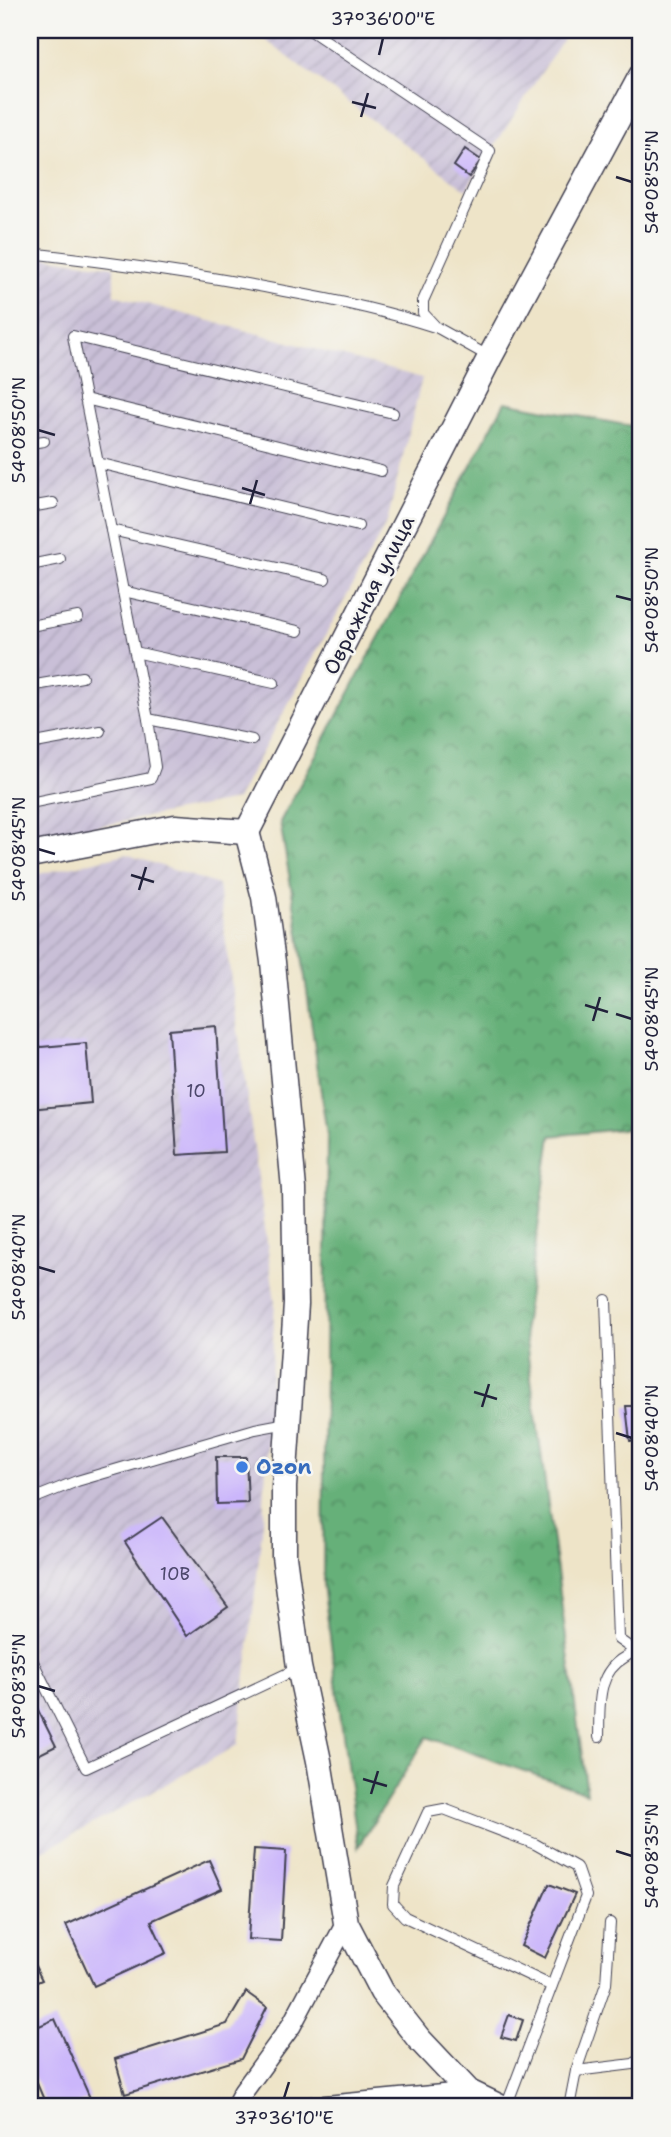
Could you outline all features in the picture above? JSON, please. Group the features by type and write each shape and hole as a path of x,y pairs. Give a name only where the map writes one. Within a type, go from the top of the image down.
{"street":[{"name":"Овражная улица","path":"247,832 490,357 641,76"},
{"path":"30,855 175,827 247,832 264,897 273,962 294,1189 296,1304 284,1487 284,1556 299,1667 319,1760 346,1923 382,1992 419,2039 469,2092 500,2107"},
{"path":"234,2107 291,2026 346,1923"},
{"path":"310,2107 469,2092"}],"lane":[{"path":"310,30 489,151 423,302 423,313 436,327"},
{"path":"30,253 91,259 329,299 436,327 490,357"},
{"path":"30,803 151,778 155,767 73,336 393,413"},
{"path":"85,399 381,471"},
{"path":"30,443 44,441"},
{"path":"97,463 359,526"},
{"path":"30,507 53,503"},
{"path":"111,530 325,579"},
{"path":"30,565 60,559"},
{"path":"123,591 298,631"},
{"path":"30,626 78,617"},
{"path":"135,652 274,683"},
{"path":"30,686 82,677"},
{"path":"148,719 252,740"},
{"path":"30,744 100,730"},
{"path":"606,1300 618,1639 638,1651"},
{"path":"30,1500 77,1481 255,1429 289,1423"},
{"path":"599,1737 601,1688 615,1663 638,1651"},
{"path":"30,1656 86,1768 299,1667"},
{"path":"506,2107 552,1986 586,1896 576,1867 536,1844 444,1809 428,1812 394,1886 393,1904 405,1917 552,1986"},
{"path":"569,2107 576,2071 606,1984 610,1923"},
{"path":"576,2071 633,2064 641,2059"}],"shaded area":[{"path":"252,30 569,30 466,190"},
{"path":"30,255 114,267 114,295 422,378 387,522 236,800 30,839"},
{"path":"126,854 218,885 275,1301 263,1522 238,1745 30,1858 30,876"}],"green space":[{"path":"505,402 641,428 641,1127 551,1136 524,1327 587,1793 427,1737 358,1847 323,1584 327,1135 298,927 280,822"}],"building":[{"path":"465,149 481,160 469,177 454,166"},
{"path":"216,1026 224,1152 177,1155 169,1030"},
{"path":"86,1043 91,1103 30,1109 30,1048"},
{"path":"626,1406 641,1406 641,1441 630,1441"},
{"path":"216,1457 246,1457 248,1503 217,1504"},
{"path":"162,1517 228,1607 187,1636 125,1542"},
{"path":"30,1694 56,1746 30,1759"},
{"path":"254,1849 286,1851 281,1941 248,1939"},
{"path":"209,1860 222,1889 151,1921 166,1953 94,1986 66,1925"},
{"path":"549,1884 575,1894 545,1958 521,1946"},
{"path":"638,1895 641,1895 641,2034 636,2034"},
{"path":"30,1956 42,1980 30,1985"},
{"path":"246,1992 267,2007 241,2059 125,2094 115,2059 227,2024"},
{"path":"509,2015 523,2020 516,2041 501,2037"},
{"path":"55,2019 90,2098 71,2107 47,2107 30,2067 30,2030"}],"place":[{"name":"Ozon","path":"242,1467"}]}
